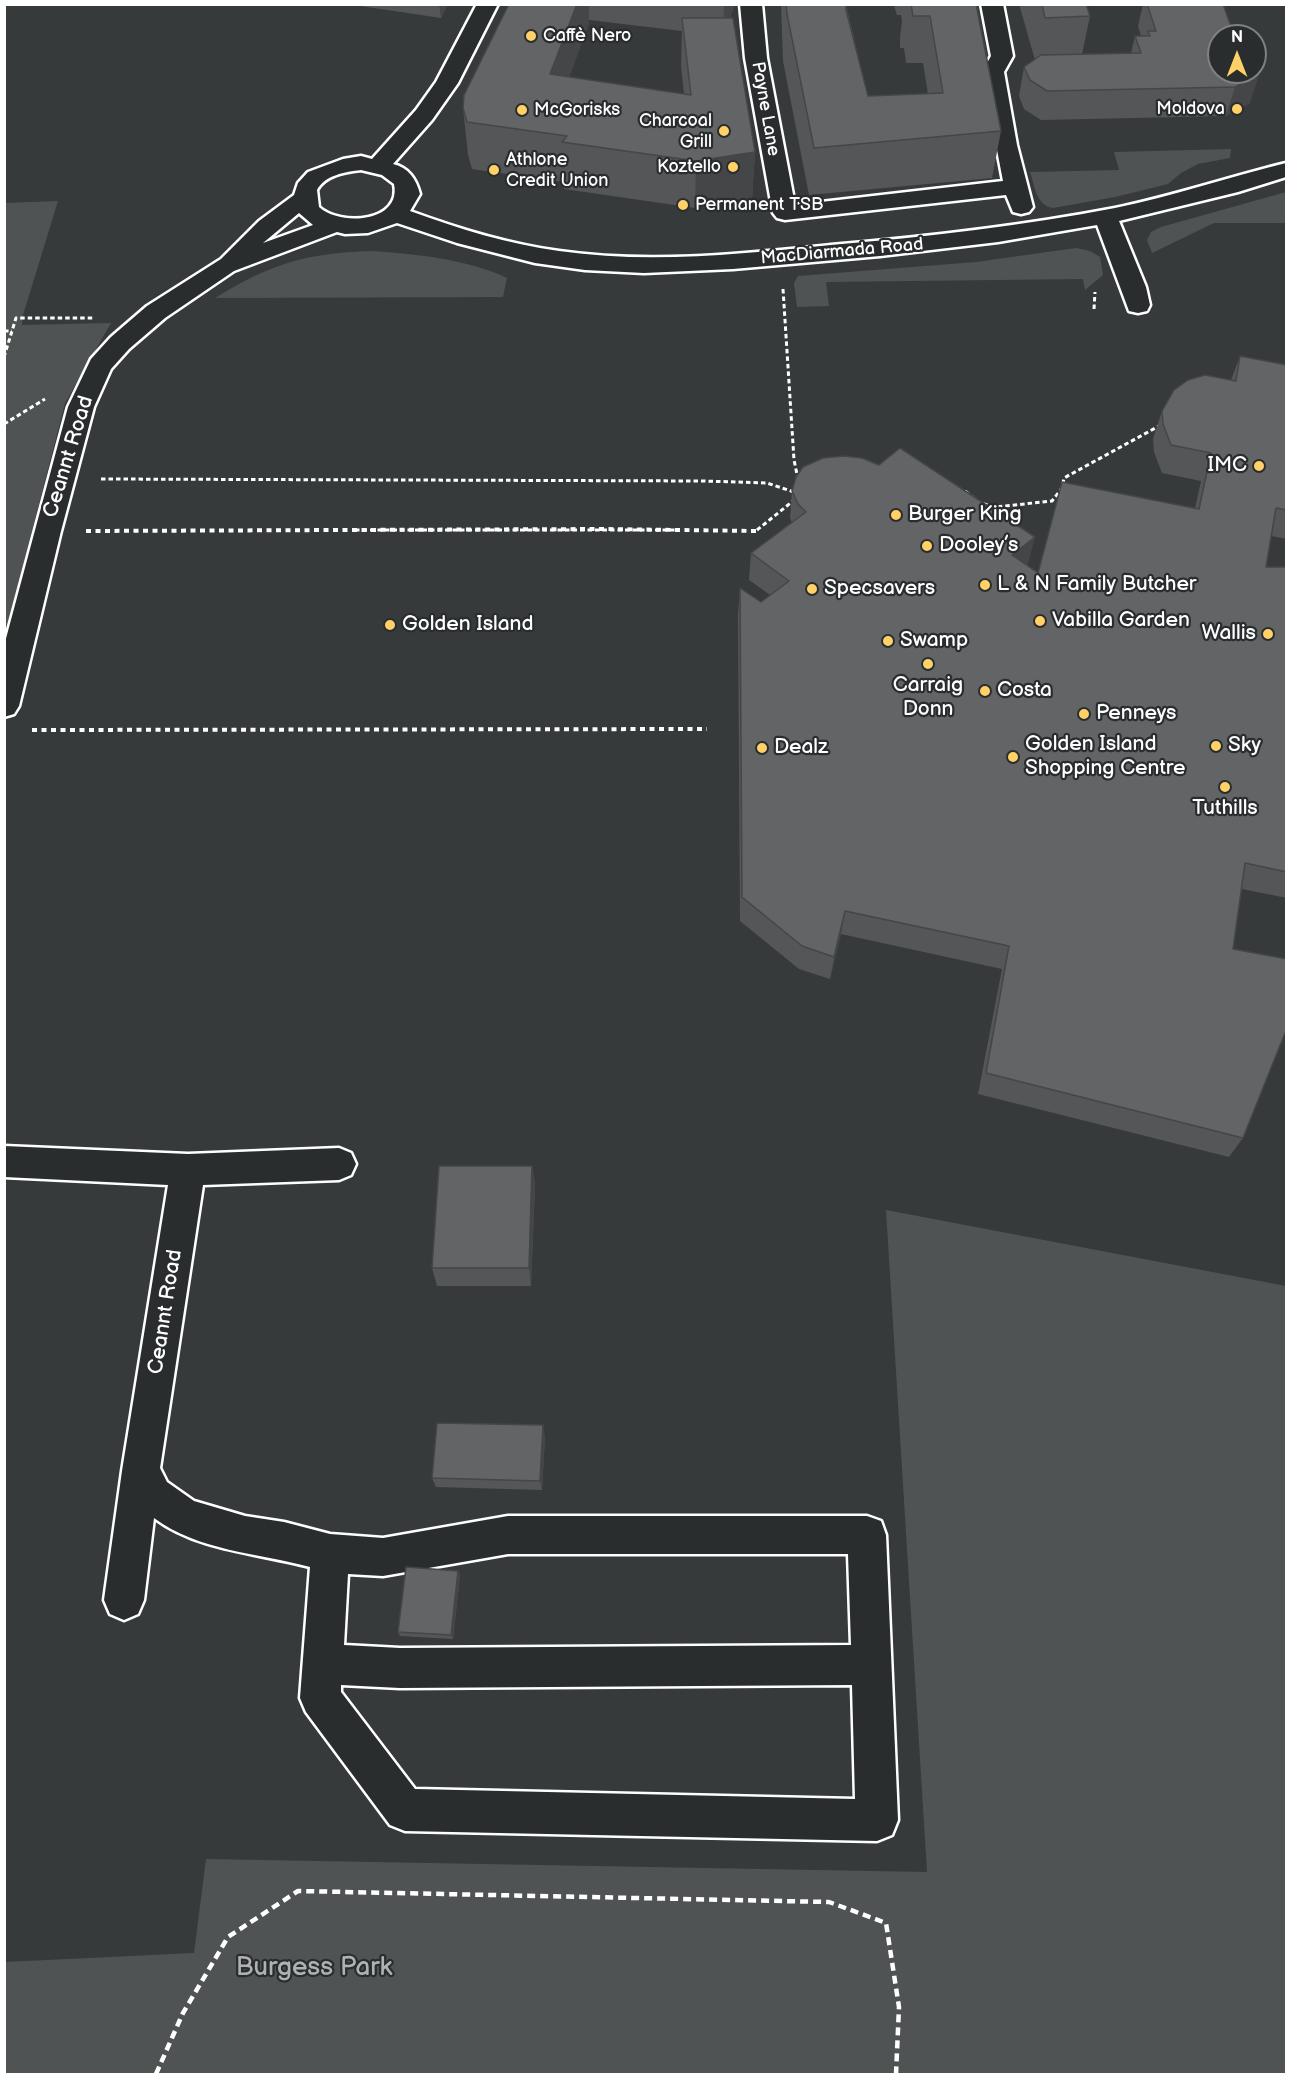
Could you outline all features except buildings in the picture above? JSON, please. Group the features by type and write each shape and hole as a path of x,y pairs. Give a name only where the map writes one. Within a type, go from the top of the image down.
{"street":[{"path":"379,165 424,115 447,84 488,4"},
{"name":"Payne Lane","path":"751,4 756,58 785,213 1016,187"},
{"path":"992,4 1002,56 993,72 1016,187 1028,231"},
{"path":"354,164 379,165 392,170 402,177 408,186 408,195 404,205 395,214 367,226 334,225 311,212 305,198 308,186 315,178 326,171 354,164"},
{"name":"MacDiarmada Road","path":"395,214 470,241 497,248 587,262 656,264 781,258 919,245 1106,218 1194,198 1287,170"},
{"name":"Ceannt Road","path":"4,706 47,531 81,406 100,365 120,343 156,312 225,266 267,226 305,198"},
{"path":"1106,218 1134,287 1138,305"},
{"name":"Ceannt Road","path":"225,266 334,225"},
{"path":"4,1161 188,1170 339,1164"},
{"name":"Ceannt Road","path":"124,1600 141,1471 188,1170"},
{"path":"141,1471 154,1495 184,1517 244,1535 284,1541 330,1553 383,1557 508,1535 867,1535 877,1820 405,1810 320,1698 330,1553"},
{"path":"324,1664 400,1668 871,1665"}],"path":[{"path":"781,258 794,460 801,495"},
{"path":"4,357 16,318 100,318"},
{"path":"4,331 12,331"},
{"path":"964,491 973,495 981,503 998,506 1020,507 1034,501 1052,501 1062,488 1064,478 1159,426"},
{"path":"798,480 808,478"},
{"path":"62,479 704,480 767,483 801,495"},
{"path":"47,531 604,529 756,531 801,495"},
{"path":"27,730 707,729"},
{"path":"156,2074 183,2013 228,1937 298,1891 829,1902 886,1923 899,2007 896,2074"}],"green space":[{"path":"1231,149 1230,158 1198,164 1181,173 1168,184 1115,197 1053,208 1040,199 1030,172 1119,170 1114,152"},
{"path":"1286,192 1286,223 1214,223 1152,253 1147,240 1151,232 1161,227"},
{"path":"58,201 23,315 22,325 111,323 65,403 5,636 5,203"},
{"path":"1076,248 1090,251 1100,257 1103,275 1085,290 1083,279 826,282 829,306 797,307 794,283 798,276 976,262"},
{"path":"371,251 440,258 475,266 507,278 503,297 215,298 253,277 289,262 327,254"},
{"name":"Burgess Park","path":"886,1210 1286,1286 1286,2074 5,2074 5,1962 194,1953 206,1859 927,1872"}],"place":[{"name":"Caffè Nero","path":"531,36"},
{"name":"Moldova","path":"1237,109"},
{"name":"McGorisks","path":"522,110"},
{"name":"Charcoal Grill","path":"724,131"},
{"name":"Koztello","path":"733,167"},
{"name":"Athlone Credit Union","path":"494,170"},
{"name":"Permanent TSB","path":"683,205"},
{"name":"IMC","path":"1259,466"},
{"name":"Burger King","path":"896,515"},
{"name":"Dooley’s","path":"927,546"},
{"name":"L & N Family Butcher","path":"985,585"},
{"name":"Specsavers","path":"812,589"},
{"name":"Vabilla Garden","path":"1040,621"},
{"name":"Golden Island","path":"390,625"},
{"name":"Wallis","path":"1268,634"},
{"name":"Swamp","path":"888,641"},
{"name":"Carraig Donn","path":"928,664"},
{"name":"Costa","path":"985,691"},
{"name":"Penneys","path":"1084,714"},
{"name":"Sky","path":"1216,746"},
{"name":"Dealz","path":"762,748"},
{"name":"Golden Island Shopping Centre","path":"1013,757"},
{"name":"Tuthills","path":"1225,787"}]}
